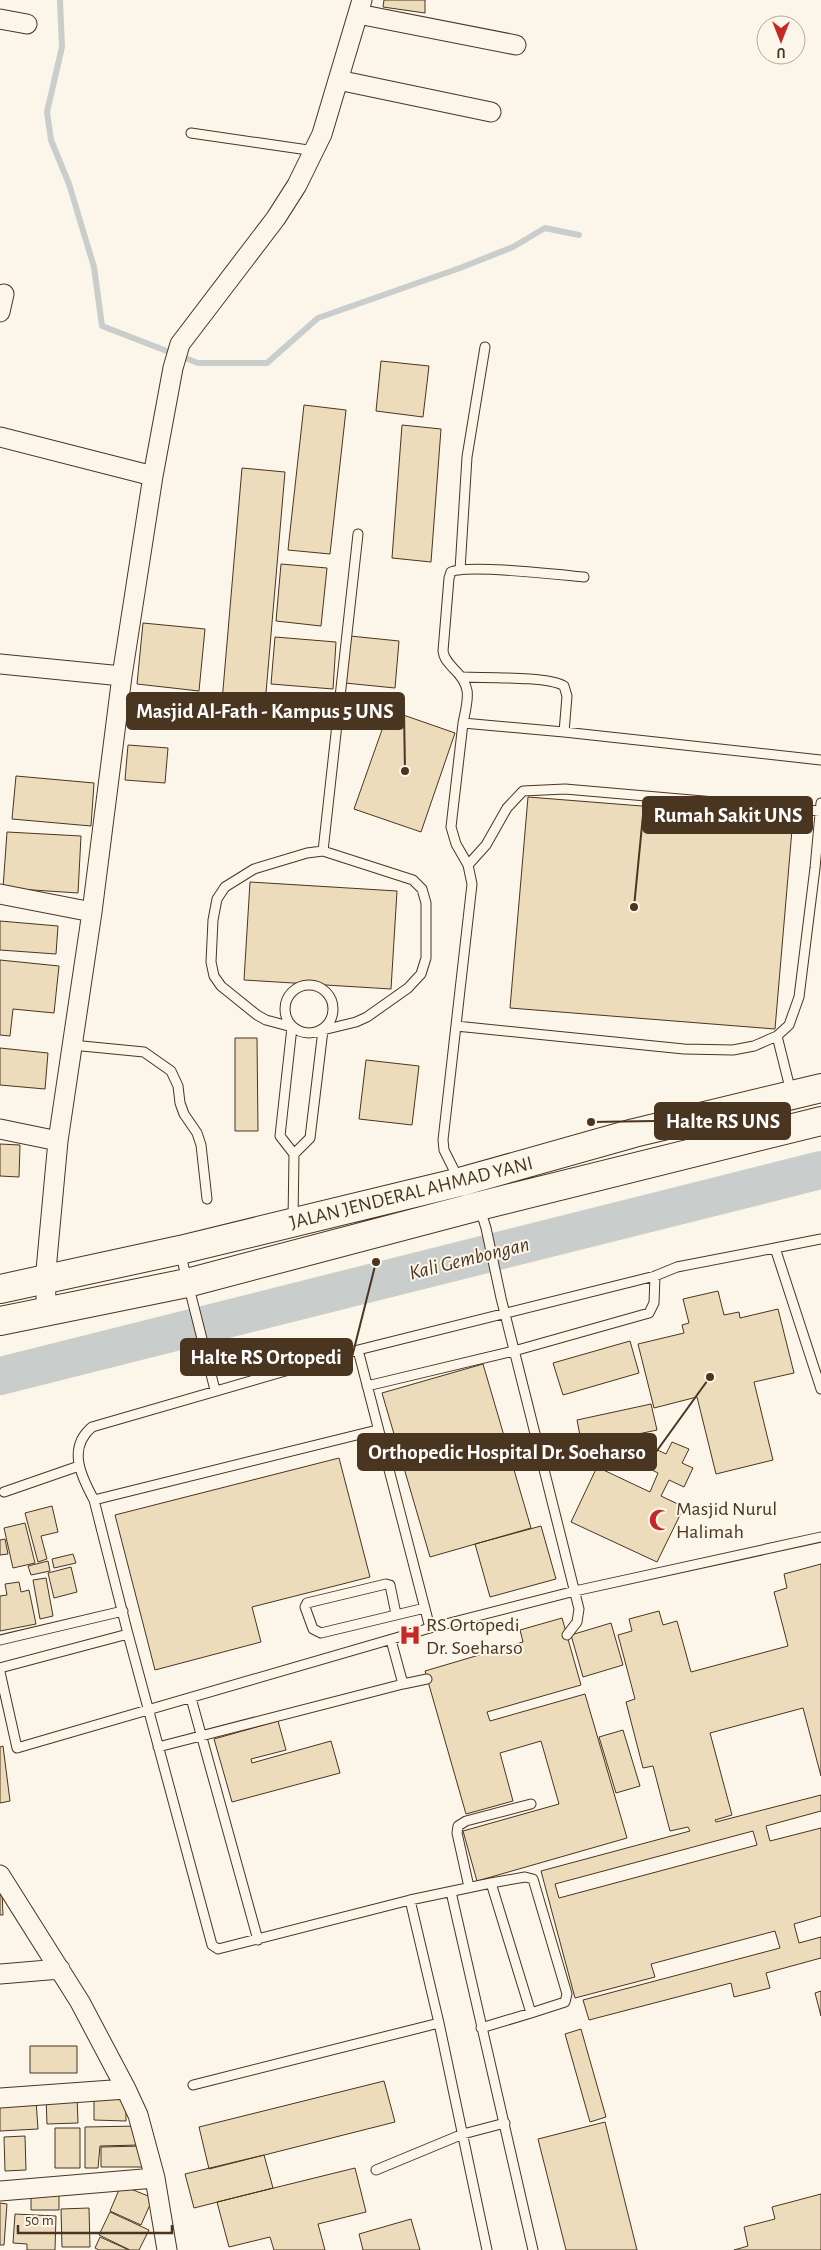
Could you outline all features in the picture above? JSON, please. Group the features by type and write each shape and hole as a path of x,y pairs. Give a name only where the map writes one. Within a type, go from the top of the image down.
{"highway":[{"name":"JALAN JENDERAL AHMAD YANI","path":"0,1289 45,1281 292,1222 472,1201 634,1133 821,1088"},
{"name":"JALAN JENDERAL AHMAD YANI","path":"0,1322 187,1283 472,1201 644,1165 821,1121"},
{"path":"634,1133 644,1165"}],"street":[{"path":"47,1313 45,1281 58,1141 92,912 122,676 153,476 173,368 180,344 276,218 297,185 315,151 360,7 516,46"},
{"path":"0,20 27,24"},
{"path":"338,80 491,112"},
{"path":"0,438 153,476"},
{"path":"0,664 122,676"},
{"path":"0,894 92,912"},
{"path":"0,1129 58,1141"},
{"path":"0,1874 80,2002 126,2089 138,2116 155,2178 167,2250"},
{"path":"0,1974 60,1968"},
{"path":"0,2098 126,2089"},
{"path":"0,2191 155,2178"}],"lane":[{"path":"191,133 315,151"},
{"path":"460,570 467,457 485,347"},
{"path":"323,851 358,534"},
{"path":"567,1636 579,1616 579,1609 506,1314 472,1201 444,1150 443,1140 472,884 468,865 456,844 451,827 468,690 462,677 446,660 442,651 450,575 454,570 584,577"},
{"path":"462,677 546,681 561,684 564,686 567,696 564,732"},
{"path":"463,724 564,732 821,760"},
{"path":"468,865 486,845 507,808 523,791 565,789 820,811"},
{"path":"456,1026 684,1049 733,1050 754,1046 777,1036 789,1025 799,997 818,869 821,804"},
{"path":"323,851 413,880 418,884 426,903 426,958 421,974 408,988 356,1022 312,1034 302,1033 292,1027 266,1020 257,1015 221,986 214,976 211,962 213,920 218,899 225,887 254,869 307,853 323,851"},
{"path":"292,1222 294,1154 280,1136 292,1027 286,1018 285,1008 288,997 296,989 306,985 317,986 326,992 332,1001 334,1011 330,1022 323,1030 310,1138 294,1154"},
{"path":"777,1036 792,1095"},
{"path":"72,1045 144,1052 171,1071 178,1086 180,1104 184,1114 197,1133 201,1145 207,1199"},
{"path":"481,2028 565,2002 567,1994 533,1879 525,1877 410,1900 218,1949 212,1945 94,1500 83,1480 79,1466 77,1454 81,1440 92,1427 358,1350 655,1276 677,1267 821,1239"},
{"path":"775,1248 821,1390"},
{"path":"180,1250 215,1390"},
{"path":"367,1386 514,1351 649,1313 653,1307 655,1276"},
{"path":"358,1350 377,1430 430,1628"},
{"path":"94,1500 377,1430"},
{"path":"4,1492 79,1466"},
{"path":"0,1672 16,1748 430,1628 575,1591 821,1537"},
{"path":"396,1614 390,1586 386,1584 307,1603 305,1607 313,1629 321,1633 424,1608"},
{"path":"0,1640 123,1611"},
{"path":"0,1668 128,1634"},
{"path":"391,1640 403,1684"},
{"path":"158,1747 427,1679"},
{"path":"191,1698 258,1940"},
{"path":"469,1887 457,1834 458,1826 466,1821 531,1804"},
{"path":"491,1884 531,2013"},
{"path":"451,1892 533,2250"},
{"path":"410,1900 440,2023 487,2250"},
{"path":"193,2084 440,2023"},
{"path":"376,2170 463,2134 505,2123"}],"building":[{"path":"384,0 425,0 425,13 383,7"},
{"path":"381,361 429,366 423,417 376,411"},
{"path":"304,405 346,410 330,554 288,550"},
{"path":"402,425 441,429 431,562 392,558"},
{"path":"242,468 285,472 264,716 221,713"},
{"path":"281,564 327,568 321,626 276,621"},
{"path":"143,623 205,629 199,691 137,684"},
{"path":"350,636 399,641 395,688 345,683"},
{"path":"275,637 336,642 333,689 271,684"},
{"path":"389,710 455,733 421,832 354,809"},
{"path":"128,745 168,748 165,783 125,780"},
{"path":"16,776 94,783 91,826 12,819"},
{"path":"528,797 793,818 775,1029 510,1008"},
{"path":"7,832 81,836 78,893 3,888"},
{"path":"250,882 397,891 391,989 244,980"},
{"path":"0,921 58,926 56,954 0,950"},
{"path":"0,960 59,966 54,1013 13,1009 10,1036 0,1035"},
{"path":"235,1038 257,1038 258,1131 235,1131"},
{"path":"0,1048 48,1053 45,1089 0,1085"},
{"path":"366,1060 419,1066 412,1125 359,1119"},
{"path":"0,1144 20,1145 19,1177 0,1176"},
{"path":"718,1291 724,1315 739,1312 740,1318 778,1309 794,1373 754,1382 773,1460 716,1474 697,1397 654,1408 638,1344 684,1333 682,1325 689,1323 683,1299"},
{"path":"630,1341 639,1373 563,1395 553,1363"},
{"path":"483,1364 531,1528 430,1557 382,1393"},
{"path":"651,1404 657,1430 582,1446 577,1420"},
{"path":"672,1442 689,1449 682,1463 693,1468 684,1487 669,1480 661,1496 684,1507 657,1562 571,1522 597,1467 650,1492 658,1473 642,1465 651,1447 666,1454"},
{"path":"339,1458 370,1577 252,1607 261,1642 155,1670 115,1515"},
{"path":"52,1506 58,1532 41,1536 47,1559 38,1562 25,1513"},
{"path":"25,1523 35,1563 13,1568 4,1528"},
{"path":"541,1526 556,1579 490,1597 475,1544"},
{"path":"5,1539 8,1554 0,1555 0,1540"},
{"path":"73,1554 76,1563 54,1568 52,1559"},
{"path":"48,1561 50,1571 31,1575 28,1566"},
{"path":"821,1564 821,1776 803,1708 710,1733 732,1815 715,1820 716,1822 821,1795 821,1811 766,1826 770,1841 821,1828 821,1916 794,1924 799,1943 821,1937 821,1958 766,1973 770,1988 734,1997 731,1983 589,2020 583,2000 780,1948 775,1931 651,1964 655,1977 575,1998 541,1871 690,1831 688,1827 670,1831 653,1766 643,1768 626,1702 635,1699 618,1635 632,1631 629,1619 659,1611 663,1625 677,1621 691,1672 788,1646 774,1592 787,1588 784,1574","holes":["753,1831 757,1845 559,1898 555,1884"]},
{"path":"71,1567 77,1592 54,1598 48,1573"},
{"path":"46,1578 53,1616 40,1619 33,1580"},
{"path":"19,1582 21,1592 29,1590 36,1624 0,1631 0,1596 7,1595 5,1584"},
{"path":"562,1618 581,1685 487,1712 490,1721 585,1694 627,1838 477,1881 463,1831 559,1804 541,1741 500,1753 513,1801 466,1814 425,1671 523,1642 520,1630"},
{"path":"611,1623 623,1665 583,1677 571,1635"},
{"path":"278,1721 286,1750 251,1759 252,1763 331,1741 340,1773 232,1802 214,1739"},
{"path":"623,1730 640,1786 616,1793 599,1737"},
{"path":"3,1746 10,1801 0,1803 0,1747"},
{"path":"0,1892 2,1892 3,1915 0,1915"},
{"path":"821,1991 821,2016 815,1993"},
{"path":"581,2029 606,2117 590,2122 565,2034"},
{"path":"30,2046 77,2046 77,2073 30,2073"},
{"path":"384,2081 395,2122 209,2169 199,2127"},
{"path":"77,2096 78,2123 47,2124 46,2097"},
{"path":"94,2097 126,2097 126,2121 94,2120"},
{"path":"36,2100 38,2129 0,2131 0,2102"},
{"path":"605,2122 637,2250 566,2250 538,2139"},
{"path":"139,2126 139,2145 100,2146 98,2168 85,2168 85,2127"},
{"path":"55,2128 80,2128 80,2168 55,2168"},
{"path":"25,2136 26,2170 5,2171 4,2137"},
{"path":"143,2146 144,2167 101,2167 101,2147"},
{"path":"264,2155 273,2188 194,2208 185,2174"},
{"path":"355,2168 366,2212 318,2224 325,2250 274,2250 270,2237 229,2247 217,2202"},
{"path":"121,2185 153,2198 141,2225 110,2211"},
{"path":"821,2194 821,2250 734,2250 748,2246 744,2227 775,2219 772,2207"},
{"path":"31,2195 59,2195 59,2210 31,2210"},
{"path":"0,2203 7,2204 4,2245 0,2245"},
{"path":"89,2208 90,2247 62,2247 61,2209"},
{"path":"110,2212 149,2230 139,2250 130,2250 99,2235"},
{"path":"15,2214 56,2216 55,2250 27,2250 27,2244 13,2243"},
{"path":"411,2219 420,2250 363,2250 359,2234"},
{"path":"100,2237 129,2250 99,2250 95,2248"}],"waterway":[{"path":"60,0 62,47 47,112 51,140 69,184 94,267 102,326 198,363 267,363 318,318 460,268 513,247 545,228 579,235"},
{"name":"Kali Gembongan","path":"0,1376 821,1170"}],"place":[{"name":"Masjid Al-Fath - Kampus 5 UNS","path":"405,771"},
{"name":"Rumah Sakit UNS","path":"634,907"},
{"name":"Halte RS UNS","path":"591,1122"},
{"name":"Halte RS Ortopedi","path":"376,1262"},
{"name":"Orthopedic Hospital Dr. Soeharso","path":"710,1377"},
{"name":"Masjid Nurul Halimah","path":"660,1520"},
{"name":"RS Ortopedi Dr. Soeharso","path":"410,1635"}]}
